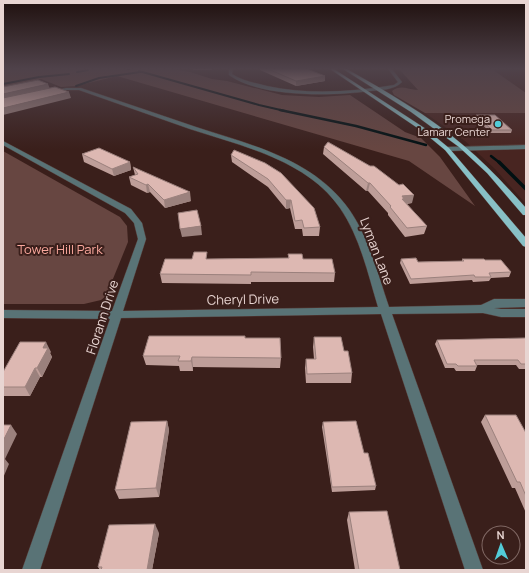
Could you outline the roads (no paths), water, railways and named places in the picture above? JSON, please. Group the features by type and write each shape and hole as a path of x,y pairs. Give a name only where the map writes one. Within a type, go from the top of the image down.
{"main road":[{"path":"373,96 424,130 447,150 526,244"},
{"path":"390,96 424,117 465,149 489,172 526,213"}],"street":[{"name":"Lyman Lane","path":"99,96 271,154 314,178 341,204 358,232 474,570"},
{"name":"Florann Drive","path":"3,143 128,211 136,219 141,228 142,239 31,570"},
{"path":"447,150 526,148"},
{"name":"Cheryl Drive","path":"483,309 494,303 526,303"},
{"name":"Cheryl Drive","path":"3,314 483,309 501,313 526,314"}],"waterway":[{"path":"226,96 285,111"},
{"path":"280,110 356,126 426,145"},
{"path":"491,156 500,163"},
{"path":"500,163 526,189"}],"place":[{"name":"Promega Lamarr Center","path":"498,124"}],"park label":[{"name":"Tower Hill Park","path":"60,249"}]}
